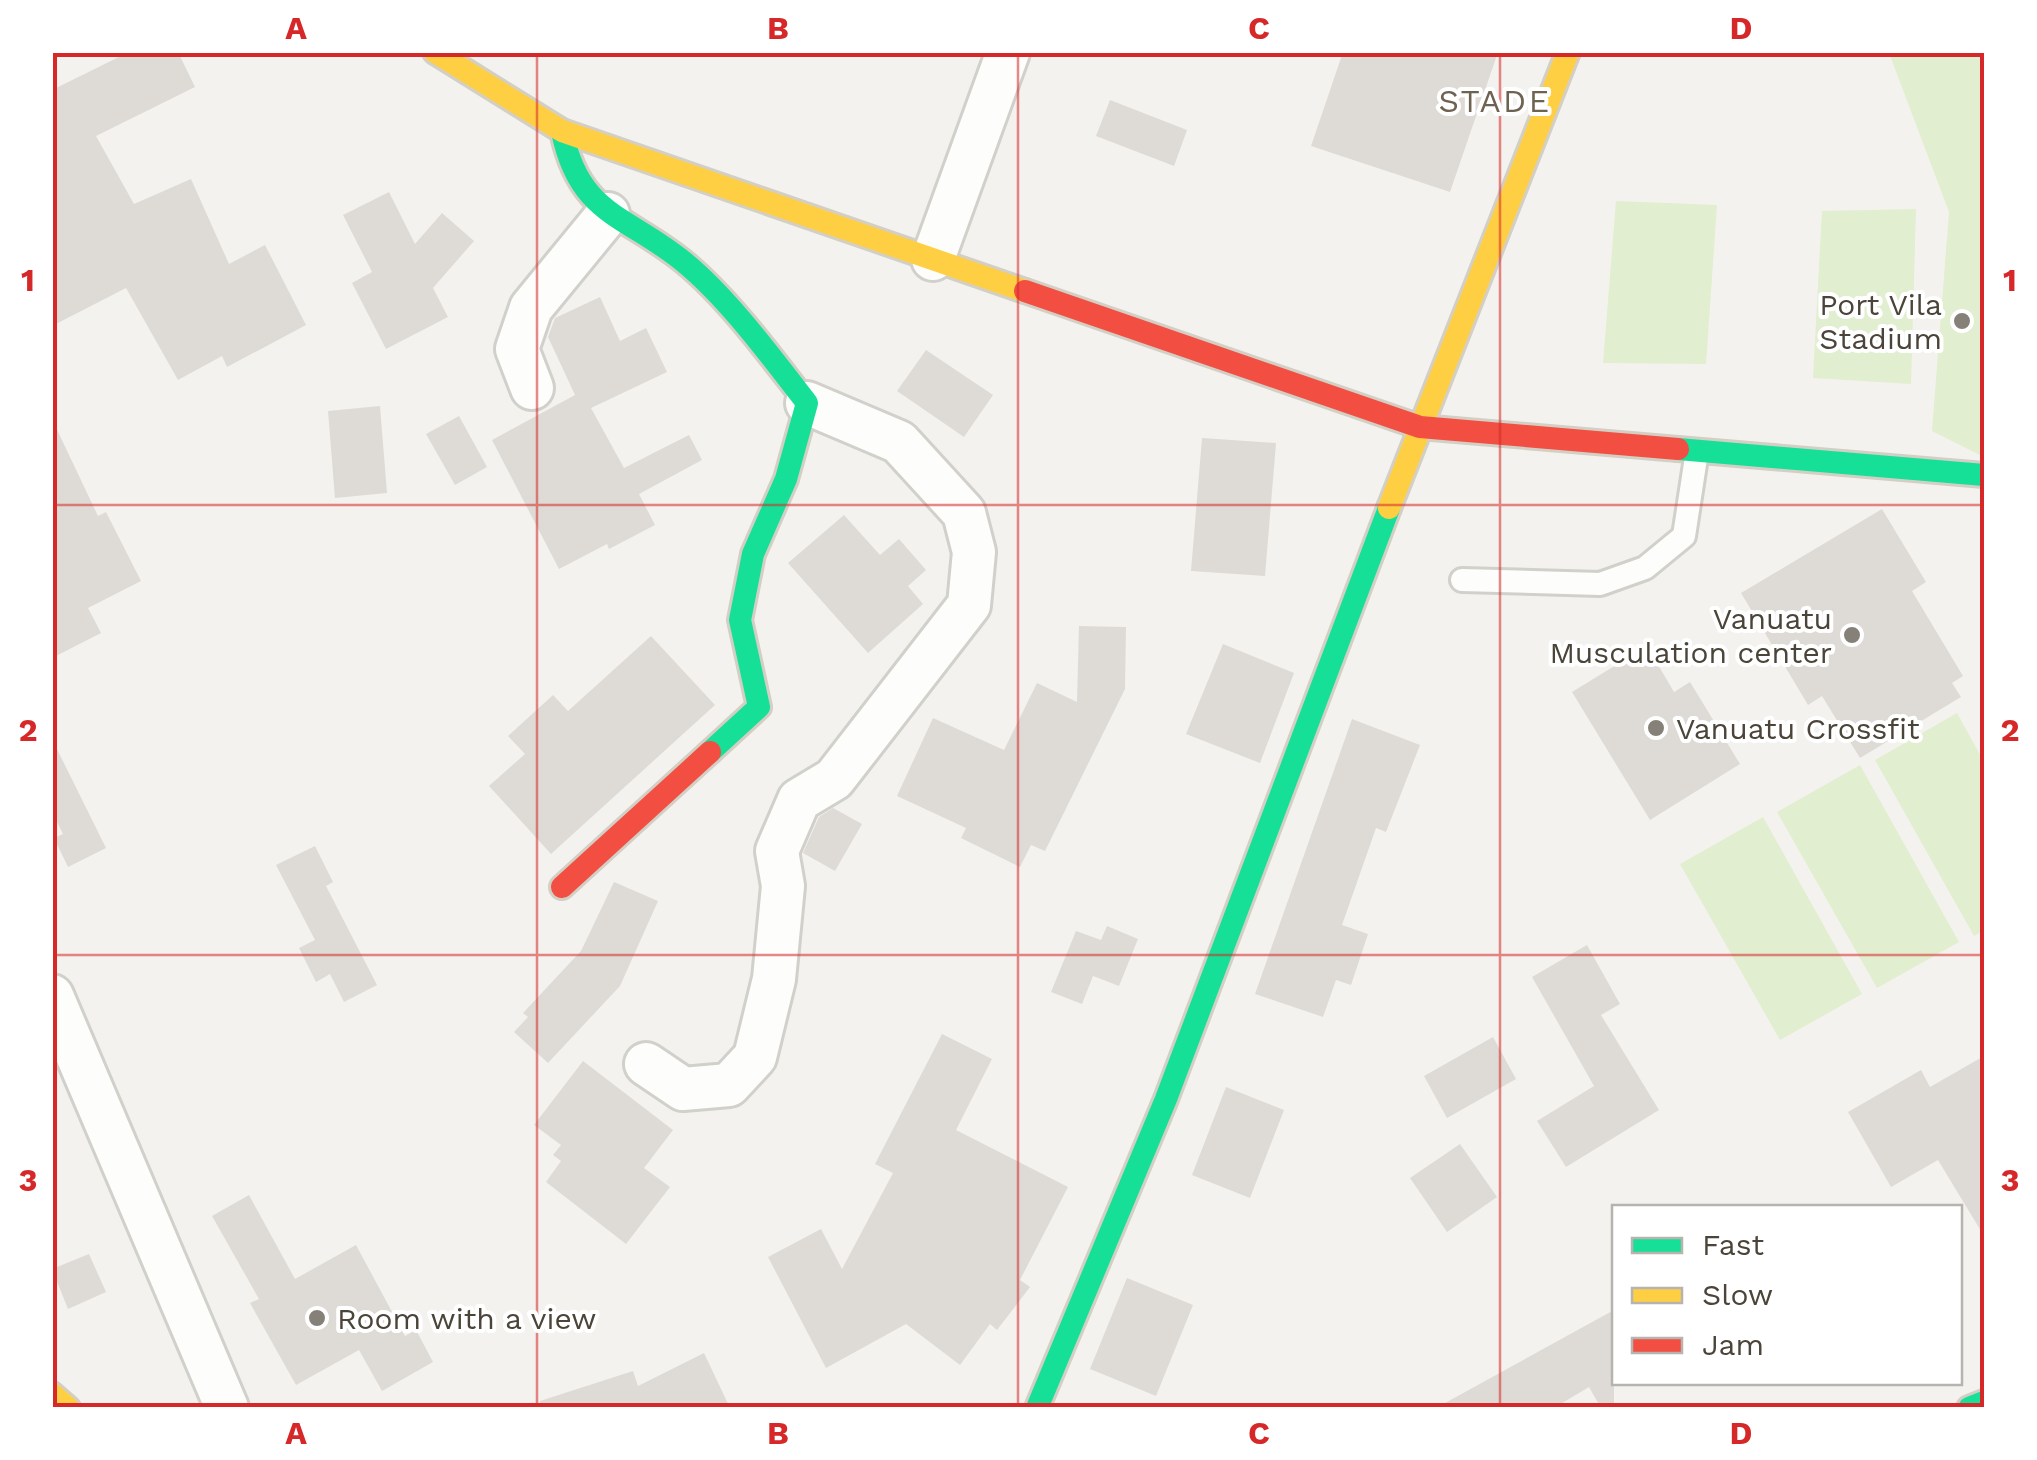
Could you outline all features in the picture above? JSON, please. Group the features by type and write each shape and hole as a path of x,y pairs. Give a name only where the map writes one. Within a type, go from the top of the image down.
{"street":[{"path":"435,52 562,130 1420,427 1984,475"},
{"path":"934,259 1008,52"},
{"path":"1037,1408 1166,1099 1420,427 1568,52"},
{"path":"562,130 569,165 608,214 684,262 751,332 806,403 899,442 964,513 974,552 969,605 834,780 799,800 777,852 784,886 774,979 755,1057 729,1085 683,1089 646,1064"},
{"path":"532,388 516,348 530,308 608,214"},
{"path":"562,886 759,707 740,620 753,554 786,480 806,403"},
{"path":"52,996 227,1408"},
{"path":"52,1394 68,1408"},
{"path":"1969,1408 1984,1402"}],"lane":[{"path":"1462,580 1600,584 1645,568 1684,536 1697,452"}],"green space":[{"name":"Port Vila Stadium","path":"1889,53 1984,53 1984,457 1932,431 1949,212"},
{"path":"1616,201 1717,205 1706,364 1603,363"},
{"path":"1916,209 1911,384 1813,378 1822,211"},
{"path":"1957,713 1984,762 1984,930 1974,936 1875,760"},
{"path":"1860,765 1959,942 1877,988 1777,812"},
{"path":"1763,817 1862,994 1780,1040 1680,864"}],"building":[{"path":"129,52 178,52 195,87 96,136 134,204 191,179 229,264 265,245 306,325 227,367 222,356 178,380 126,288 52,326 52,90"},
{"path":"1343,52 1498,52 1450,192 1311,146"},
{"path":"1110,100 1187,130 1174,166 1096,136"},
{"path":"389,192 415,244 442,213 474,241 433,288 448,317 386,349 352,283 372,272 343,215"},
{"path":"600,297 620,341 646,328 667,372 591,408 624,468 689,435 702,460 639,494 655,525 559,569 492,440 575,395 548,337 555,318"},
{"path":"926,350 993,395 964,437 897,391"},
{"path":"380,406 387,493 335,498 328,411"},
{"path":"459,416 487,467 455,485 426,434"},
{"path":"52,419 98,516 106,512 141,581 88,608 101,633 52,658"},
{"path":"1202,438 1276,443 1265,576 1191,571"},
{"name":"Vanuatu Musculation center","path":"1882,509 1926,582 1912,591 1963,676 1952,683 1961,697 1860,758 1822,696 1808,705 1741,593"},
{"path":"844,515 880,555 899,539 926,570 908,586 923,604 868,653 788,563"},
{"path":"1079,626 1126,627 1125,689 1045,851 1031,845 1020,867 961,838 966,828 897,796 933,718 1004,750 1037,683 1077,702"},
{"path":"651,636 715,705 551,854 489,786 525,754 508,736 553,695 568,711"},
{"path":"1223,644 1294,673 1260,763 1186,734"},
{"name":"Vanuatu Crossfit","path":"1647,646 1674,692 1690,682 1740,764 1650,820 1572,692"},
{"path":"1352,719 1420,745 1386,832 1376,828 1342,925 1368,934 1351,985 1336,980 1323,1017 1255,994"},
{"path":"52,739 106,848 68,867 54,838 63,834 52,812"},
{"path":"833,808 862,824 835,871 803,853 819,817"},
{"path":"315,846 333,882 326,886 377,985 344,1002 330,974 316,982 299,948 315,940 276,865"},
{"path":"614,882 658,901 620,986 548,1063 514,1032 528,1017 523,1013 581,951"},
{"path":"1107,926 1138,939 1119,986 1093,976 1082,1004 1051,992 1076,931 1101,940"},
{"path":"1587,945 1620,1004 1601,1015 1659,1110 1566,1167 1537,1121 1594,1086 1532,977"},
{"path":"942,1034 992,1059 956,1130 1068,1187 1020,1280 1030,1287 997,1330 990,1324 960,1365 906,1324 826,1368 768,1257 821,1229 842,1269 893,1173 875,1164"},
{"path":"1493,1037 1516,1079 1447,1118 1424,1076"},
{"path":"1984,1056 1984,1236 1938,1160 1891,1187 1848,1112 1921,1070 1930,1087"},
{"path":"583,1061 673,1130 644,1168 670,1187 626,1244 546,1182 561,1161 553,1155 561,1145 534,1125"},
{"path":"1226,1087 1284,1110 1250,1198 1192,1175"},
{"path":"1460,1144 1497,1197 1447,1232 1410,1178"},
{"path":"249,1195 295,1279 356,1245 405,1336 416,1330 433,1362 382,1391 359,1350 296,1385 250,1303 259,1299 212,1216"},
{"path":"89,1254 106,1292 68,1309 52,1269"},
{"path":"1127,1278 1193,1305 1156,1396 1090,1369"},
{"path":"1612,1311 1614,1408 1601,1408 1589,1387 1554,1408 1436,1408"},
{"path":"704,1353 730,1408 541,1408 540,1401 633,1371 638,1386"}],"traffic: fast":[{"path":"562,131 580,181 593,197 701,277 749,329 807,403 786,479 753,554 740,620 759,707 710,752"},
{"path":"1678,449 1984,475"},
{"path":"1037,1408 1166,1099 1389,508"},
{"path":"1969,1408 1984,1402"}],"traffic: slow":[{"path":"435,52 562,131 1025,291"},
{"path":"1389,508 1568,52"},
{"path":"52,1394 68,1408"}],"traffic: jam":[{"path":"1025,291 1420,427 1678,449"},
{"path":"562,887 710,752"}],"place":[{"name":"Port Vila Stadium","path":"1962,321"},
{"name":"Vanuatu Musculation center","path":"1852,635"},
{"name":"Vanuatu Crossfit","path":"1656,728"},
{"name":"Room with a view","path":"317,1318"}],"district":[{"name":"STADE","path":"1495,101"}]}
